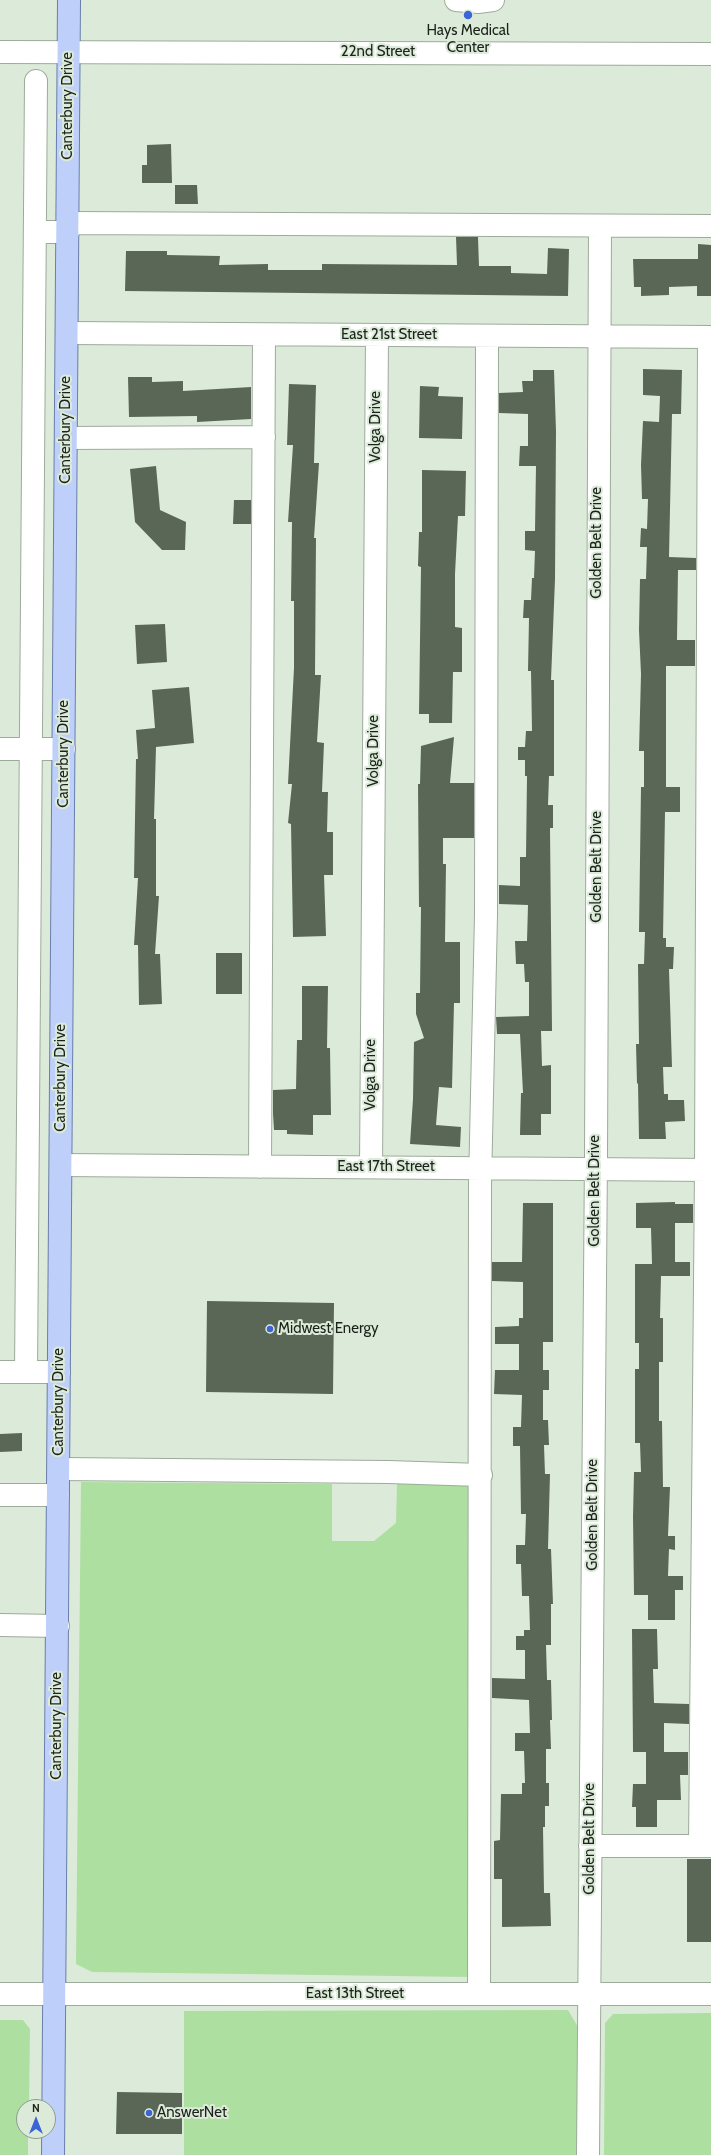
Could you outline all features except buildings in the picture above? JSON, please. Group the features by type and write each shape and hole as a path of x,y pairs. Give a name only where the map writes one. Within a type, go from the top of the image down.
{"main road":[{"name":"Canterbury Drive","path":"53,2155 69,0"}],"street":[{"path":"456,0 478,2 493,0"},
{"name":"22nd Street","path":"0,52 711,54"},
{"path":"26,1372 36,81"},
{"name":"Golden Belt Drive","path":"588,2155 596,1169 598,337 600,226"},
{"path":"35,232 68,227 711,226"},
{"name":"East 21st Street","path":"67,333 710,338"},
{"path":"260,1167 264,334"},
{"name":"Volga Drive","path":"371,1167 377,335"},
{"path":"479,1994 481,1168 486,915 487,336"},
{"path":"590,1846 705,1846 709,1170 710,338"},
{"path":"66,438 264,437"},
{"path":"0,749 64,749"},
{"name":"East 17th Street","path":"61,1165 709,1170"},
{"path":"0,1372 59,1372"},
{"path":"59,1469 388,1472 481,1475"},
{"path":"0,1495 58,1495"},
{"path":"0,1625 58,1626"},
{"name":"East 13th Street","path":"0,1994 711,1994"}],"green space":[{"path":"81,1482 332,1484 332,1541 374,1541 396,1523 397,1483 475,1484 469,1977 92,1972 76,1964"},
{"path":"568,2010 578,2027 577,2155 184,2155 184,2011"},
{"path":"711,2013 711,2155 604,2155 605,2023 613,2014"},
{"path":"0,2020 23,2020 30,2029 29,2099 16,2099 16,2139 28,2139 28,2155 0,2155"}],"place":[{"name":"Hays Medical Center","path":"468,15"},
{"name":"Midwest Energy","path":"270,1329"},
{"name":"AnswerNet","path":"149,2113"}]}
